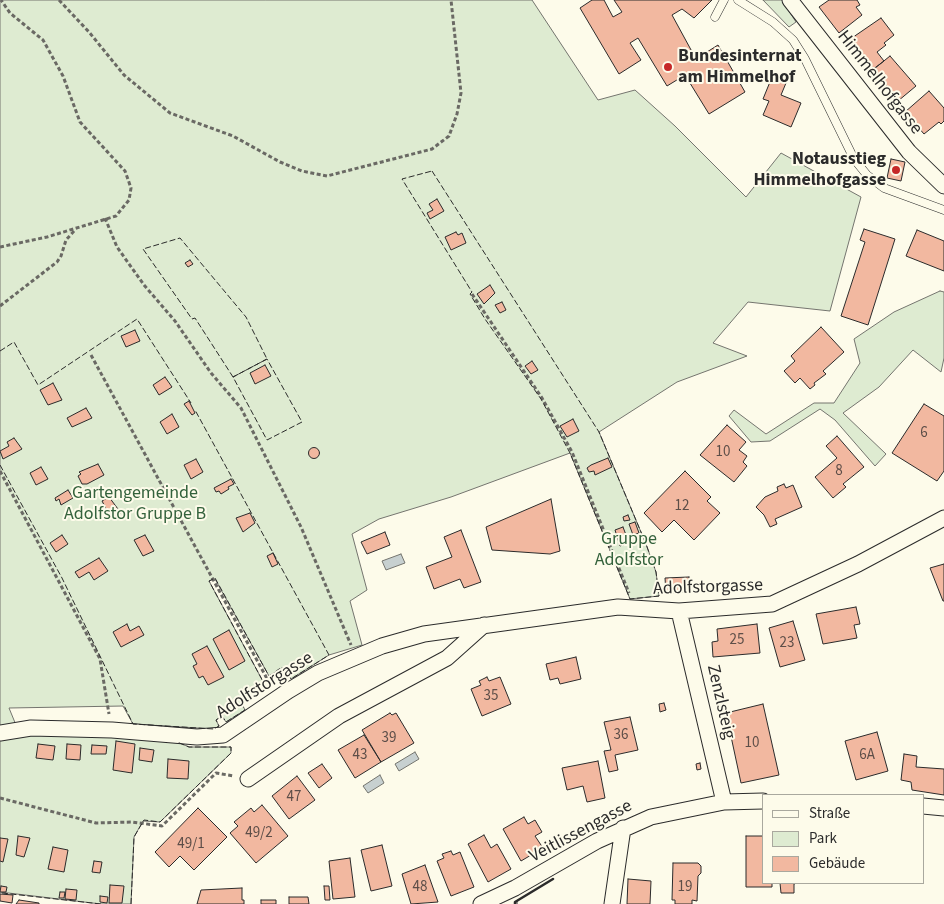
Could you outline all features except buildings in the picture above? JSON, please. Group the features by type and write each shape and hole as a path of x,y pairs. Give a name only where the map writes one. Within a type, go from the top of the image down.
{"street":[{"name":"Himmelhofgasse","path":"790,0 909,152 944,186"},
{"name":"Adolfstorgasse","path":"0,733 31,728 112,730 197,737 223,735 318,674 356,657 424,634 618,607 679,611 772,604 858,564 944,518"},
{"name":"Zenzlsteig","path":"679,611 724,802"},
{"path":"248,779 339,716 448,658 484,626"},
{"name":"Veitlissengasse","path":"481,904 515,888 623,828 668,813 724,802 762,801"},
{"path":"924,806 944,808"},
{"path":"612,904 623,828"}],"lane":[{"path":"715,17 724,0"},
{"path":"738,0 751,6 793,40 805,59 854,159 867,175 884,188 944,210"}],"path":[{"path":"0,247 76,229 116,216 122,211 131,193 130,180 119,164 80,122 63,76 43,40 10,13 1,0"},
{"path":"59,0 89,32 124,75 170,113 233,136 302,172 327,176 432,149 449,136 458,114 461,93 451,0"},
{"path":"105,218 117,247 144,285 175,321 211,373 241,408 301,527 356,657"},
{"path":"0,306 57,262 66,240 76,229"},
{"path":"472,294 542,398 572,452 631,598"},
{"path":"91,355 265,678 278,698"},
{"path":"0,471 100,659 112,730"},
{"path":"0,798 96,823 132,822 162,826 216,773 248,779"}],"green space":[{"path":"0,0 532,0 598,100 635,90 675,126 746,197 781,153 861,197 830,311 748,302 713,343 747,356 677,382 599,432 646,544 656,572 659,596 630,599 570,453 451,497 379,519 352,534 367,590 350,601 362,645 329,655 291,679 282,668 269,676 215,579 209,581 266,687 242,704 245,710 226,722 222,716 216,720 219,726 214,729 133,724 123,706 9,708 16,725 0,728"},
{"path":"763,0 782,0 796,22 789,27"},
{"path":"940,291 944,292 944,358 941,372 913,350 879,387 843,413 886,454 875,466 835,420 820,409 770,441 751,442 729,416 734,410 766,434 814,403 834,403 860,363 854,339 894,312"},
{"path":"34,733 76,733 178,742 189,747 231,747 231,753 160,822 143,821 134,837 131,904 101,904 0,892 0,738"}],"shaded area":[{"path":"401,554 405,563 386,570 382,561"},
{"path":"415,752 419,759 399,771 395,764"},
{"path":"380,775 384,783 368,793 363,786"}],"fence":[{"path":"432,171 599,432 646,544 656,572 659,596 630,599 570,453 541,399 485,319 470,294 472,292 402,179 432,171"},
{"path":"233,377 267,359 246,317 180,238 143,249 192,319 195,318 233,377 267,440 302,422 267,359 233,377"},
{"path":"0,351 14,342 38,385 137,319 191,403"},
{"path":"0,465 62,578 133,724 214,729 219,726 216,720 222,716 226,722 245,710 241,704 266,687 209,581 215,578 269,676 282,667 291,679 329,655 195,410"},
{"path":"131,904 134,837 144,820 160,822 231,753 231,747 189,747 177,742"},
{"path":"2,893 101,904"}],"wall":[{"path":"515,904 515,902 553,879"}],"place":[{"name":"Bundesinternat am Himmelhof","path":"668,67"},
{"name":"Notausstieg Himmelhofgasse","path":"896,170"}],"park label":[{"name":"Gartengemeinde Adolfstor Gruppe B","path":"135,504"},
{"name":"Gruppe Adolfstor","path":"629,550"}]}
